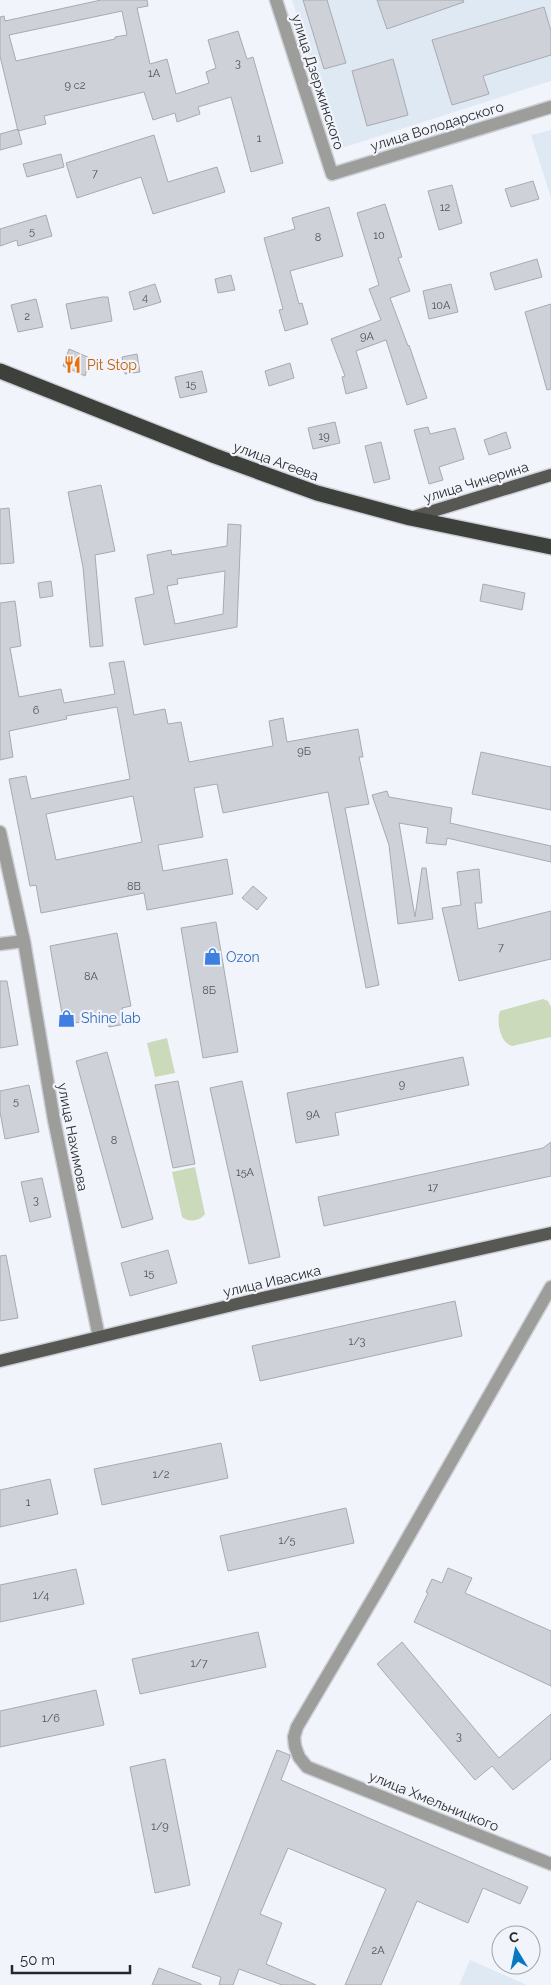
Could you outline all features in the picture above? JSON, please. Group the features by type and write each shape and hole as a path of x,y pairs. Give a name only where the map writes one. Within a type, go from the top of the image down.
{"highway":[{"name":"улица Агеева","path":"0,371 215,456 317,493 410,518 551,547"}],"main road":[{"name":"улица Чичерина","path":"410,518 551,474"},
{"name":"улица Ивасика","path":"0,1361 551,1233"}],"street":[{"name":"улица Дзержинского","path":"276,0 332,174"},
{"name":"улица Володарского","path":"332,174 551,107"},
{"name":"улица Нахимова","path":"0,832 24,941 54,1120 99,1337"},
{"path":"0,944 24,941"},
{"name":"улица Хмельницкого","path":"551,1287 379,1588 297,1727 294,1737 299,1757 306,1767 551,1864"}],"shaded area":[{"path":"292,0 551,0 551,81 339,149"},
{"path":"551,130 551,198 531,135"},
{"path":"470,1960 491,1969 491,1975 504,1975 527,1985 459,1985"}],"green space":[{"path":"543,999 548,1001 551,1007 551,1037 512,1046 504,1041 498,1020 500,1011"},
{"path":"167,1038 175,1073 155,1077 147,1043"},
{"path":"195,1167 205,1214 191,1221 182,1217 172,1172"}],"building":[{"path":"101,0 147,0 148,6 137,8 150,64 167,59 176,94 209,83 206,72 216,68 208,40 238,31 247,59 253,57 283,163 251,172 231,97 198,107 200,114 177,122 175,113 153,120 144,92 44,116 46,124 18,131 0,56 0,17 4,16 5,21","holes":["122,11 127,35 16,61 9,35"]},
{"path":"303,0 327,0 346,63 324,69"},
{"path":"377,0 463,0 464,2 387,29"},
{"path":"544,7 551,31 551,55 483,76 489,94 452,105 432,40"},
{"path":"393,59 408,115 367,126 352,71"},
{"path":"18,129 22,144 0,150 0,134"},
{"path":"154,135 168,182 217,167 225,192 153,214 141,177 77,198 66,163"},
{"path":"61,154 64,167 27,177 23,164"},
{"path":"533,181 539,199 511,207 505,189"},
{"path":"452,185 462,223 439,230 428,191"},
{"path":"385,204 402,257 398,258 410,291 390,298 409,345 427,398 407,405 386,340 356,351 367,388 346,394 342,377 345,376 331,339 381,320 369,289 379,285 357,213"},
{"path":"329,207 343,256 290,271 299,304 302,303 308,324 285,331 279,310 283,309 264,238 295,229 292,218"},
{"path":"46,215 52,236 18,246 17,240 0,246 0,229"},
{"path":"537,259 542,277 495,290 490,273"},
{"path":"231,275 235,290 218,293 215,279"},
{"path":"155,284 161,302 134,310 129,292"},
{"path":"451,284 458,312 429,319 423,291"},
{"path":"108,297 112,321 71,329 66,304"},
{"path":"36,299 43,327 18,332 11,305"},
{"path":"551,304 551,389 547,390 525,312"},
{"path":"69,349 90,358 85,376 63,366"},
{"path":"137,354 140,372 125,374 122,357"},
{"path":"290,363 294,378 269,386 265,371"},
{"path":"202,371 207,392 180,398 175,377"},
{"path":"335,422 340,443 313,449 308,428"},
{"path":"428,427 430,434 455,428 464,459 439,467 443,480 429,484 414,430"},
{"path":"506,432 511,448 489,455 484,440"},
{"path":"381,442 390,479 374,483 365,446"},
{"path":"101,485 115,551 95,555 103,646 90,647 83,567 68,492"},
{"path":"9,508 14,563 0,564 0,509"},
{"path":"228,524 241,525 237,627 144,645 135,598 154,594 147,555 171,550 172,555 227,546","holes":["225,571 223,614 175,624 167,586 178,584 177,579"]},
{"path":"51,581 53,596 40,598 38,583"},
{"path":"483,584 525,593 522,610 480,601"},
{"path":"15,601 21,646 10,648 19,697 61,689 64,703 115,694 109,663 124,661 134,715 165,709 168,724 181,722 189,762 273,746 269,721 283,718 287,742 358,729 363,757 359,757 369,804 345,808 379,985 366,988 328,792 223,813 217,784 194,788 203,837 158,845 163,871 227,859 233,894 147,910 144,893 41,913 36,885 30,886 9,779 26,776 31,799 130,779 117,707 66,716 67,719 9,731 13,757 0,760 0,603","holes":["133,796 142,842 56,860 46,814"]},
{"path":"481,752 551,767 551,810 472,794"},
{"path":"387,791 389,797 452,808 450,823 551,846 551,862 447,838 446,845 426,843 428,828 399,823 415,917 422,868 426,868 433,919 398,924 389,845 372,795"},
{"path":"479,869 482,903 475,903 478,929 551,911 551,959 459,981 442,908 461,905 457,872"},
{"path":"253,886 267,898 257,910 242,898"},
{"path":"216,922 238,1052 203,1058 181,928"},
{"path":"117,933 131,1006 122,1008 125,1024 109,1027 107,1017 64,1025 50,946"},
{"path":"0,981 7,981 18,1045 0,1048"},
{"path":"107,1052 153,1219 122,1228 76,1061"},
{"path":"463,1057 469,1085 335,1113 339,1135 296,1143 287,1093"},
{"path":"178,1081 195,1164 173,1168 155,1085"},
{"path":"242,1081 280,1257 249,1264 210,1088"},
{"path":"29,1085 39,1132 5,1139 0,1112 0,1091"},
{"path":"551,1142 551,1176 324,1226 318,1197 543,1148"},
{"path":"42,1178 51,1217 30,1222 21,1182"},
{"path":"168,1250 177,1283 130,1296 121,1263"},
{"path":"6,1255 18,1318 0,1321 0,1256"},
{"path":"455,1301 462,1336 260,1381 252,1346"},
{"path":"221,1443 228,1478 102,1505 94,1469"},
{"path":"50,1479 58,1514 0,1527 0,1490"},
{"path":"346,1508 354,1543 228,1571 220,1536"},
{"path":"448,1568 472,1578 465,1593 551,1631 551,1686 414,1622 428,1593 426,1592 432,1579 442,1583"},
{"path":"76,1569 84,1604 0,1622 0,1585"},
{"path":"258,1632 266,1667 140,1694 132,1659"},
{"path":"402,1642 499,1758 551,1714 551,1759 513,1790 492,1766 475,1780 377,1664"},
{"path":"96,1690 104,1725 0,1747 0,1711"},
{"path":"277,1750 290,1755 281,1780 528,1887 520,1904 483,1888 468,1923 417,1901 381,1985 345,1985 386,1889 288,1848 260,1914 282,1923 266,1964 316,1985 282,1985 239,1969 233,1985 219,1985 221,1977 192,1967"},
{"path":"165,1759 190,1885 155,1893 130,1767"},
{"path":"159,1968 201,1984 201,1985 152,1985"}],"place":[{"name":"Pit Stop","path":"73,365"},
{"name":"Ozon","path":"212,957"},
{"name":"Shine lab","path":"67,1018"}]}
